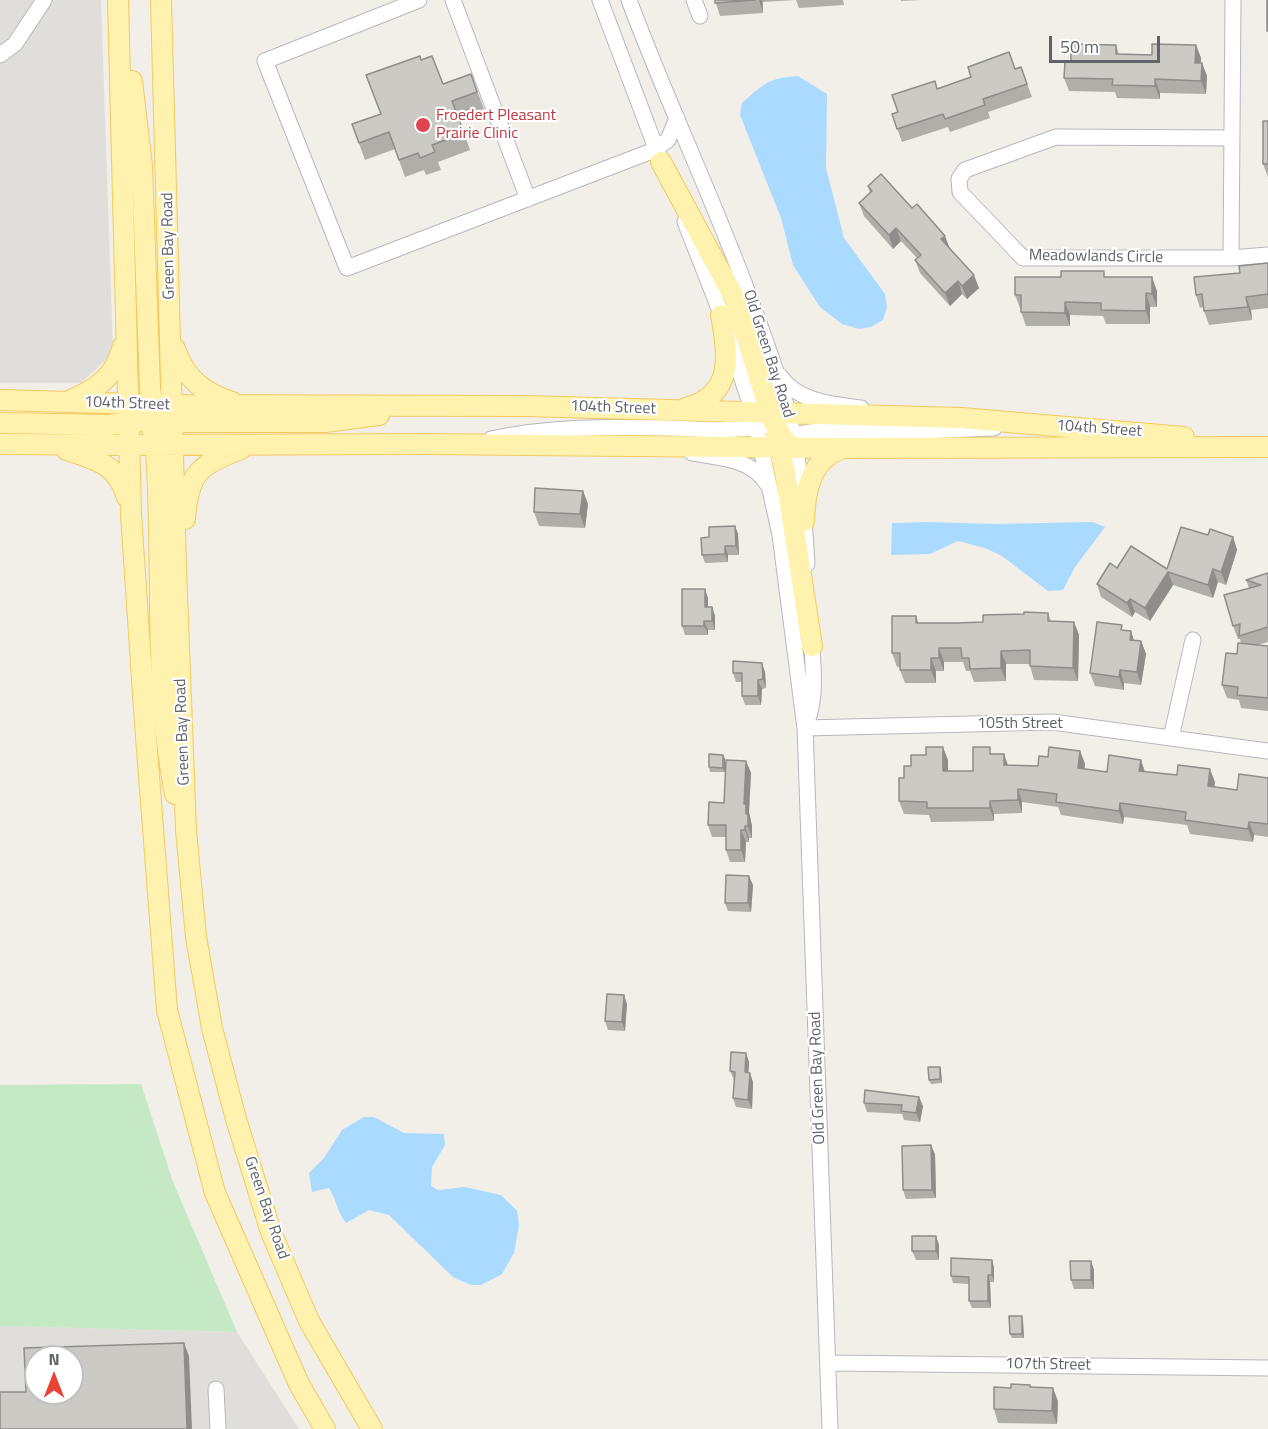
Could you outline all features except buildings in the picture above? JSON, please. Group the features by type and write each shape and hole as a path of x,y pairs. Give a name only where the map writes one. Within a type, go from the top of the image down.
{"main road":[{"name":"Green Bay Road","path":"161,0 171,337 159,424 176,568 188,853 196,937 212,1028 236,1119 271,1232 309,1321 372,1429"},
{"path":"118,3 131,514 167,1010 215,1193 299,1384 325,1429"},
{"path":"118,3 128,55 142,161 159,424 165,721 171,770 188,853"},
{"path":"659,155 734,297 775,431 787,482 812,646"},
{"path":"678,410 705,401 723,378 728,357 721,315"},
{"path":"67,402 95,389 111,375 120,359 126,326"},
{"path":"171,337 181,363 189,376 212,394 243,405"},
{"name":"104th Street","path":"0,400 67,402 129,413"},
{"name":"104th Street","path":"159,424 243,405 678,410 841,448 1225,445 1268,447"},
{"path":"130,445 135,435 159,424 325,422 443,406"},
{"path":"0,423 101,425 142,410 159,424"},
{"name":"104th Street","path":"159,424 251,445 669,446 775,431 920,417 976,418 1167,435 1225,445"},
{"path":"0,444 130,445"},
{"path":"50,444 95,460 112,470 123,485 131,514"},
{"path":"176,568 182,560 187,495 194,478 211,462 251,445"},
{"path":"804,521 807,491 815,469 828,454 841,448"}],"street":[{"path":"0,55 15,44 44,0"},
{"path":"419,0 265,61 347,268 528,199 659,155 670,138 677,118"},
{"path":"453,0 528,199"},
{"name":"Old Green Bay Road","path":"600,0 721,315 775,431 804,521 812,646 813,703 806,728"},
{"name":"Old Green Bay Road","path":"629,0 648,51 732,248 775,369 775,431 771,491 782,547 806,728 830,1429"},
{"path":"694,0 700,16"},
{"path":"1231,258 1233,0"},
{"name":"Meadowlands Circle","path":"1232,138 1056,137 965,170 959,179 960,192 1023,258 1231,258 1268,255"},
{"path":"775,369 790,388 814,399 920,417"},
{"path":"470,444 535,430 578,427 818,431 968,429 1039,424"},
{"path":"669,446 747,465 761,475 771,491"},
{"path":"1171,738 1193,640"},
{"name":"105th Street","path":"806,728 1052,722 1268,751"},
{"name":"107th Street","path":"829,1363 1268,1368"},
{"path":"216,1389 218,1429"}],"shaded area":[{"path":"0,0 101,0 113,353 81,383 0,383"},
{"path":"0,1326 237,1332 299,1429 0,1429"}],"green space":[{"path":"141,1084 173,1182 237,1332 0,1326 0,1085"}],"water":[{"path":"798,76 827,94 826,168 844,238 885,294 887,307 883,320 871,327 859,329 842,324 820,307 793,265 781,218 740,115 742,103 761,87 773,80"},
{"path":"1093,522 1105,527 1075,567 1063,590 1048,591 1002,556 985,548 958,541 930,554 891,555 892,523 993,524"},
{"path":"364,1117 374,1117 404,1133 444,1134 445,1145 432,1167 431,1186 438,1190 465,1187 501,1195 517,1211 519,1226 514,1253 502,1274 481,1285 471,1285 453,1277 389,1215 369,1210 346,1223 329,1188 312,1192 309,1173 324,1158 342,1130"}],"place":[{"name":"Froedert Pleasant Prairie Clinic","path":"423,125"}]}
